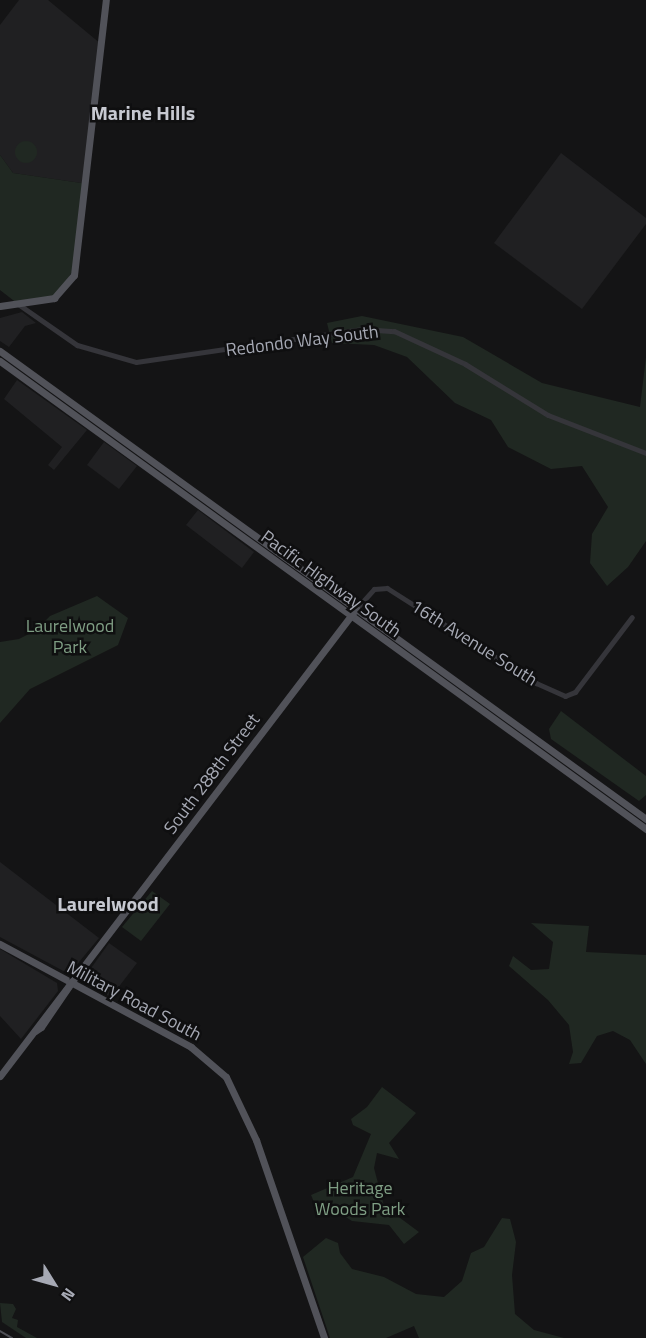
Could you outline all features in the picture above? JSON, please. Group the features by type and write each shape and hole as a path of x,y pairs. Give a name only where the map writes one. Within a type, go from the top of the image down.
{"main road":[{"path":"0,306 58,296 77,267 106,0"},
{"name":"Pacific Highway South","path":"0,351 646,819"},
{"name":"Pacific Highway South","path":"0,361 350,617 646,829"},
{"path":"108,439 152,466 156,464"},
{"path":"159,476 164,475 204,499"},
{"name":"South 288th Street","path":"0,1076 356,609"},
{"path":"560,767 564,764 588,777"},
{"name":"Military Road South","path":"0,944 70,984 191,1047 226,1077 256,1140 324,1338"}],"street":[{"name":"Redondo Way South","path":"18,304 77,345 136,362 363,329 394,331 465,364 555,418 646,453"},
{"name":"South 288th Street","path":"356,609 370,592 381,587"},
{"name":"16th Avenue South","path":"381,587 536,683 567,695 575,692 632,617"}],"shaded area":[{"path":"19,0 48,0 101,44 88,184 13,173 0,155 0,25"},
{"path":"561,153 646,218 646,224 582,309 494,243"},
{"path":"22,312 36,323 25,326 9,347 0,341 0,318"},
{"path":"17,380 87,430 54,470 48,465 62,447 4,399"},
{"path":"104,442 137,466 119,489 87,465"},
{"path":"198,510 254,552 242,568 186,525"},
{"path":"0,862 99,938 69,974 0,937"},
{"path":"109,943 137,963 111,997 85,984 84,978"},
{"path":"0,949 57,983 58,991 21,1039 0,1016"}],"green space":[{"path":"26,141 34,144 37,152 34,160 26,163 18,160 15,152 18,144"},
{"path":"0,155 13,173 88,184 79,260 58,295 18,304 0,290"},
{"path":"362,316 463,337 542,383 640,407 646,357 646,541 628,567 607,586 590,563 592,534 608,507 582,466 551,469 508,447 491,420 455,403 407,357 374,345 332,343 327,323"},
{"name":"Laurelwood Park","path":"97,596 128,618 118,645 30,689 0,723 0,642 19,639 35,631 50,616"},
{"path":"561,711 646,776 646,795 639,801 551,739 549,729"},
{"path":"152,891 170,904 141,941 122,927"},
{"path":"531,923 589,926 586,952 646,955 646,1064 630,1040 613,1031 597,1036 581,1063 569,1064 573,1052 569,1025 548,1000 509,966 513,956 531,970 549,969 553,942"},
{"name":"Heritage Woods Park","path":"382,1087 416,1113 389,1143 399,1159 377,1153 374,1168 384,1206 419,1232 404,1244 389,1225 352,1221 332,1208 320,1216 311,1195 353,1177 371,1134 353,1125 351,1119 367,1107"},
{"path":"502,1218 510,1219 516,1242 512,1275 515,1314 534,1330 564,1338 419,1338 414,1326 386,1338 330,1338 303,1257 326,1238 338,1243 340,1253 352,1269 384,1277 416,1294 444,1297 462,1281 471,1253 484,1247"},
{"path":"0,1303 13,1304 16,1309 12,1318 18,1320 17,1327 37,1338 26,1338 2,1322"}],"tram line":[{"path":"0,1331 12,1338"}],"district":[{"name":"Marine Hills","path":"143,112"},
{"name":"Laurelwood","path":"108,903"}]}
